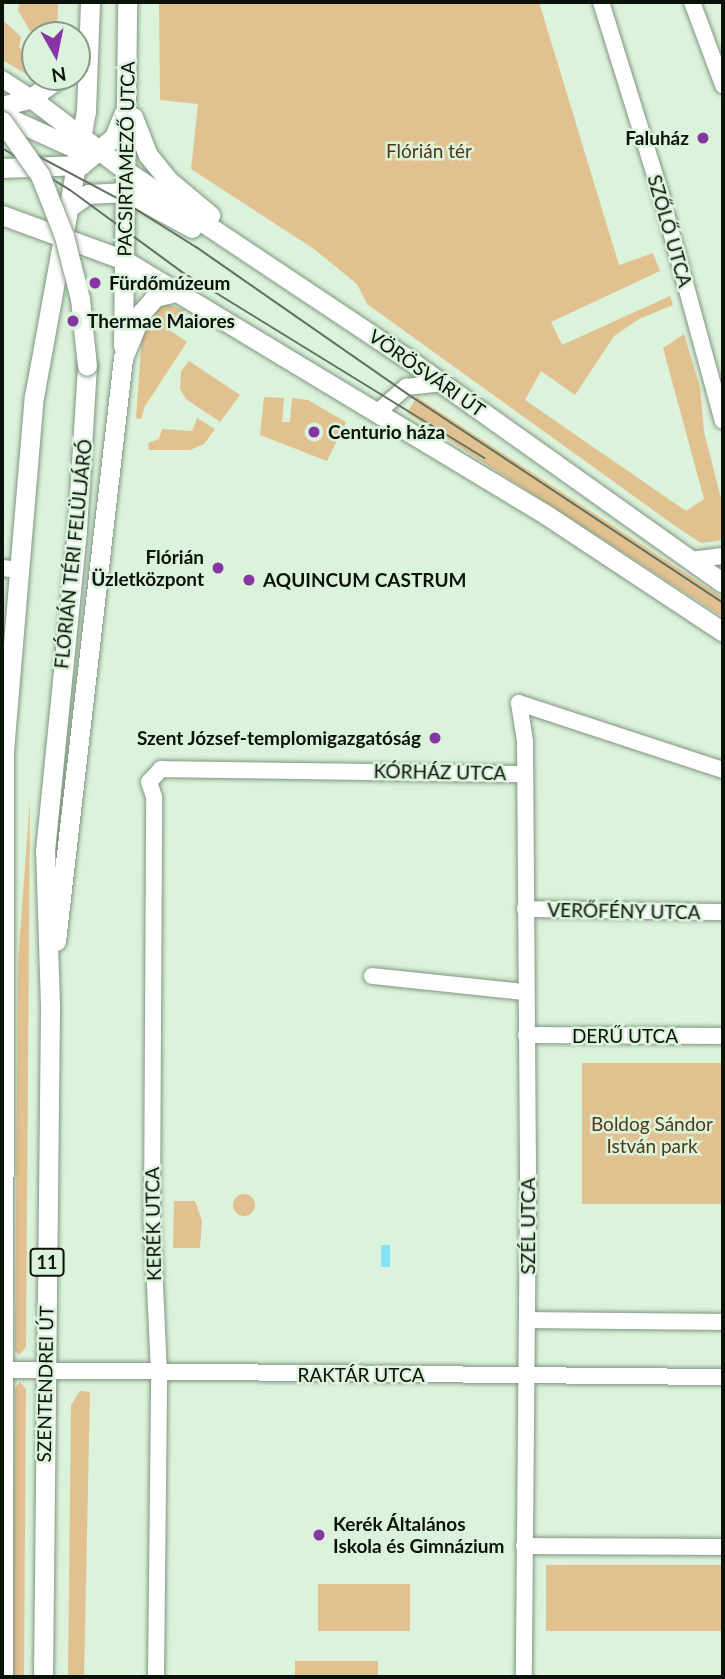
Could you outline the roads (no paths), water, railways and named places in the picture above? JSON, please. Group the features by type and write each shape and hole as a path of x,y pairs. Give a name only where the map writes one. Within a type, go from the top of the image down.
{"main road":[{"name":"PACSIRTAMEZŐ UTCA","path":"89,21 90,2"},
{"name":"PACSIRTAMEZŐ UTCA","path":"123,358 127,192 127,2"},
{"path":"2,106 31,98 41,91"},
{"name":"PACSIRTAMEZŐ UTCA","path":"86,152 88,91"},
{"path":"31,98 86,152"},
{"path":"2,168 86,152 114,137 127,100"},
{"path":"127,100 148,155 168,180 207,211 226,239"},
{"path":"2,115 86,152"},
{"name":"FLÓRIÁN TÉRI FELÜLJÁRÓ","path":"2,121 40,175 64,236 80,299 87,366 77,529 49,793 44,907 50,1006"},
{"path":"60,237 65,210 86,152"},
{"name":"VÖRÖSVÁRI ÚT","path":"86,152 127,170 443,383 723,583"},
{"path":"65,210 88,194 127,192 187,227 226,239"},
{"path":"2,215 124,260 378,412 723,632"},
{"name":"SZENTENDREI ÚT","path":"3,1677 6,992 4,751 10,569 60,237"},
{"path":"50,1006 123,358 142,312 155,297 179,292"},
{"name":"SZENTENDREI ÚT","path":"43,1677 50,1006"}],"street":[{"name":"SZŐLŐ UTCA","path":"601,2 661,195 723,421"},
{"path":"692,2 704,42 719,53 723,85"},
{"path":"2,79 31,98"},
{"path":"378,412 406,387 443,383"},
{"path":"691,560 723,556"},
{"name":"KÓRHÁZ UTCA","path":"154,774 161,769 524,774 525,730 519,703 723,769"},
{"name":"KERÉK UTCA","path":"154,774 149,782 154,797 152,1216 159,1373 156,1677"},
{"name":"SZÉL UTCA","path":"524,774 529,1320 524,1677"},
{"name":"VERŐFÉNY UTCA","path":"525,909 723,912"},
{"path":"372,976 525,992"},
{"name":"DERŰ UTCA","path":"526,1035 723,1036"},
{"path":"529,1320 723,1322"},
{"name":"RAKTÁR UTCA","path":"3,1370 722,1376"},
{"path":"524,1546 723,1547"}],"water":[{"path":"381,1245 390,1245 390,1267 381,1267"}],"tram line":[{"path":"2,137 126,203 196,247 412,397 723,603"},
{"path":"2,148 70,190 182,272 484,458"}],"place":[{"name":"Faluház","path":"703,138"},
{"name":"Fürdőmúzeum","path":"95,283"},
{"name":"Thermae Maiores","path":"73,321"},
{"name":"Centurio háza","path":"314,432"},
{"name":"Flórián Üzletközpont","path":"218,568"},
{"name":"AQUINCUM CASTRUM","path":"249,580"},
{"name":"Szent József-templomigazgatóság","path":"435,738"},
{"name":"Kerék Általános Iskola és Gimnázium","path":"319,1535"}],"park label":[{"name":"Flórián tér","path":"429,151"},
{"name":"Boldog Sándor István park","path":"652,1135"}]}
